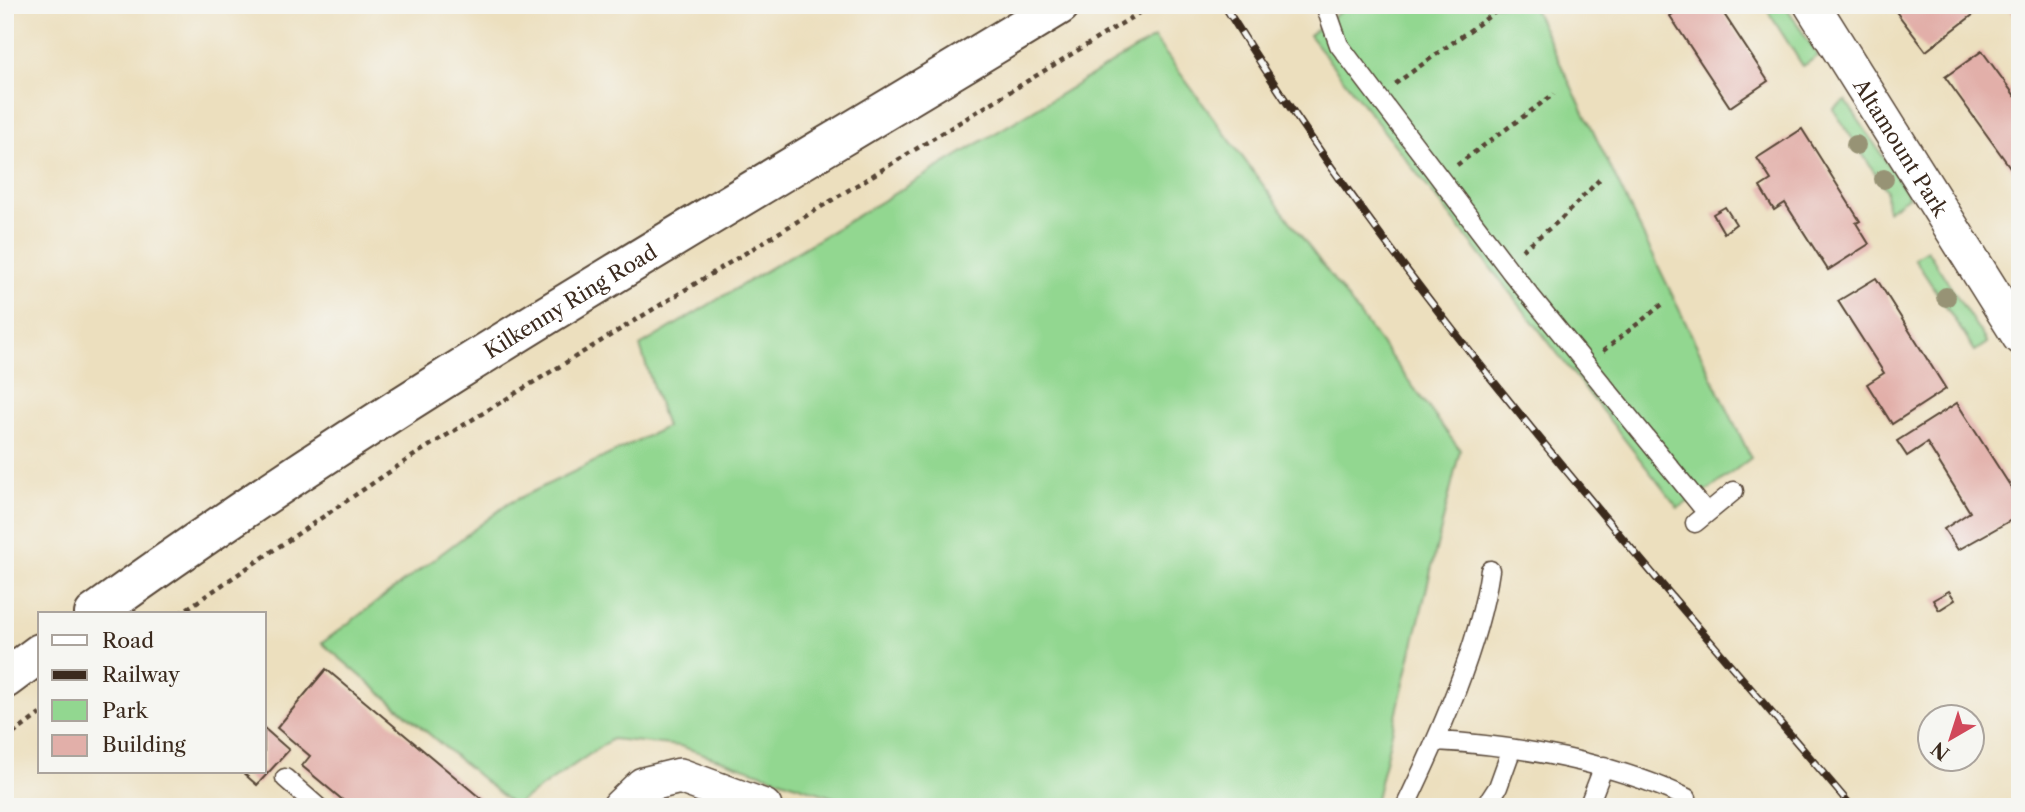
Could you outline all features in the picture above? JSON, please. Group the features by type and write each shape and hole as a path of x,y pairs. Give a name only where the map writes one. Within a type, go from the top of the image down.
{"highway":[{"name":"Kilkenny Ring Road","path":"97,612 193,543 399,407 1060,5"},
{"path":"5,678 38,654"}],"street":[{"name":"Altamount Park","path":"1812,5 2006,285 2020,337"},
{"path":"620,807 643,785 680,776 764,807"}],"lane":[{"path":"1331,5 1327,11 1339,45 1701,518 1734,491"},
{"path":"1405,807 1436,741 1485,605 1490,570"},
{"path":"1436,741 1604,766 1687,798"},
{"path":"1485,807 1498,787 1511,751"},
{"path":"1588,807 1604,766"},
{"path":"285,778 318,807"}],"path":[{"path":"182,612 416,454 1152,5"},
{"path":"1377,96 1505,5"},
{"path":"1440,178 1554,94"},
{"path":"1505,264 1559,221 1600,179"},
{"path":"1586,365 1664,303"},
{"path":"5,740 38,715"}],"green space":[{"path":"1349,5 1532,5 1751,458 1713,487 1678,508 1309,35"},
{"path":"1764,5 1785,5 1818,56 1803,66"},
{"path":"1154,38 1460,450 1374,807 862,807 680,746 612,739 514,806 322,643 509,503 666,427 640,346"},
{"path":"1846,101 1909,196 1887,211 1886,190 1833,109"},
{"path":"1927,250 1987,343 1975,351 1914,258"}],"building":[{"path":"1670,5 1718,5 1768,81 1730,107 1670,16 1674,13"},
{"path":"1891,5 1967,5 1974,14 1926,51"},
{"path":"2020,5 2020,24 2006,6"},
{"path":"1982,51 2015,96 2020,92 2020,181 1945,77"},
{"path":"1802,129 1860,221 1856,223 1869,244 1828,270 1785,203 1774,210 1760,187 1771,180 1757,158"},
{"path":"1725,207 1736,224 1724,233 1713,214"},
{"path":"1876,278 1946,389 1892,424 1867,384 1884,373 1838,301"},
{"path":"1957,403 2020,501 2020,515 1958,550 1944,529 1970,512 1927,443 1907,456 1897,441"},
{"path":"1949,591 1955,600 1939,610 1933,600"},
{"path":"326,669 491,807 351,807 302,766 310,756 277,728"},
{"path":"266,730 289,750 257,785 244,774 266,774"}],"railway":[{"path":"1224,5 1293,112 1443,318 1604,516 1852,807"}]}
